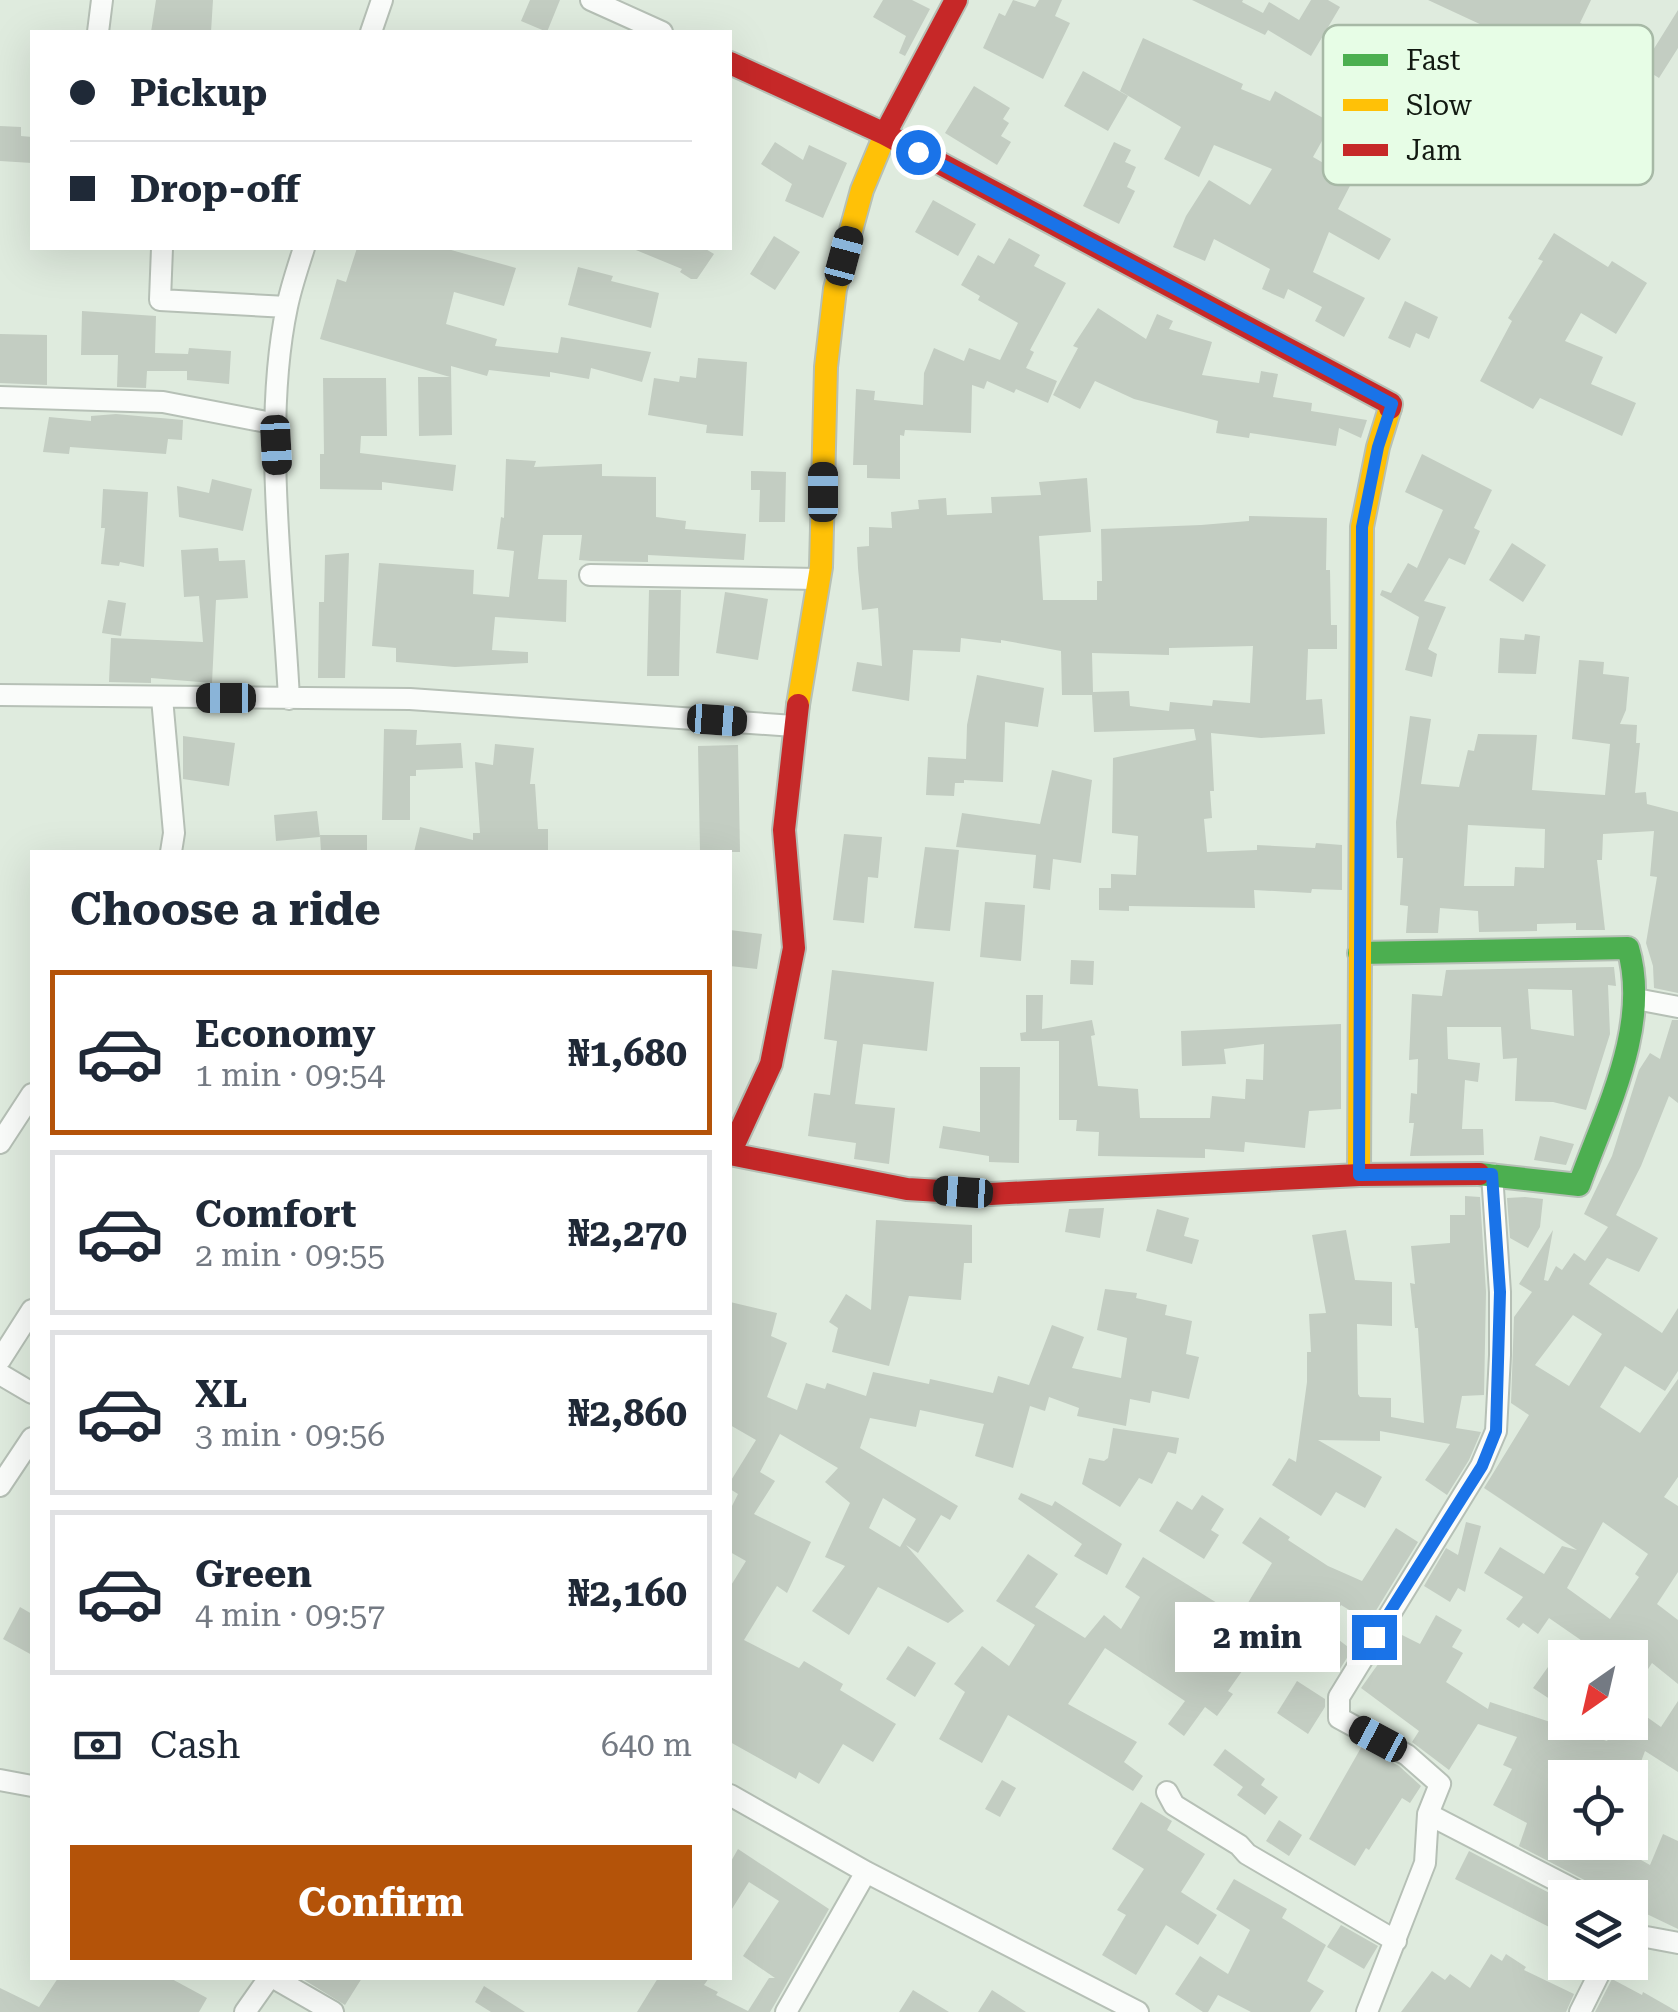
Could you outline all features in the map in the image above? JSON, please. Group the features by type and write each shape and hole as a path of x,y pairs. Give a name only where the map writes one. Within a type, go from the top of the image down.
{"street":[{"path":"98,30 102,0"},
{"path":"372,30 382,0"},
{"path":"591,0 658,30"},
{"path":"732,1150 772,1064 794,948 784,830 794,726 821,567 826,367 835,289 862,190 885,134 956,0"},
{"path":"732,65 885,134 1392,404 1378,447 1362,527 1359,1175"},
{"path":"162,250 160,300 287,307"},
{"path":"289,699 276,445 278,380 287,307 303,250"},
{"path":"0,397 164,402 278,424"},
{"path":"590,575 817,579"},
{"path":"0,695 410,699 794,726"},
{"path":"162,698 174,833 171,850"},
{"path":"732,1154 907,1189 991,1194 1359,1175 1492,1174 1579,1186 1629,1040 1636,999 1635,961 1628,948 1359,953"},
{"path":"1636,999 1678,1007"},
{"path":"0,1142 30,1097"},
{"path":"1367,2012 1425,1862 1428,1814 1440,1784 1407,1755 1339,1718 1338,1698 1482,1466 1496,1431 1500,1292 1492,1174"},
{"path":"0,1360 30,1313"},
{"path":"0,1374 30,1391"},
{"path":"0,1486 30,1441"},
{"path":"0,1780 30,1786"},
{"path":"1167,1792 1174,1804 1239,1844 1247,1854 1396,1941"},
{"path":"732,1795 866,1872 1138,2012"},
{"path":"1428,1814 1555,1880"},
{"path":"786,2012 866,1872"},
{"path":"1648,1937 1678,1943"},
{"path":"244,2012 269,1980"},
{"path":"275,1980 333,2012"},
{"path":"1580,2012 1596,1980"}],"building":[{"path":"156,0 213,0 211,30 151,30"},
{"path":"530,0 560,0 548,30 521,21"},
{"path":"883,0 912,0 930,9 905,56 899,53 906,36 873,17"},
{"path":"1013,0 1035,7 1039,0 1062,0 1055,16 1070,23 1043,79 983,48 999,13 1005,16"},
{"path":"1192,0 1243,0 1263,13 1269,2 1299,20 1311,0 1328,0 1340,7 1329,25 1323,25 1323,36 1311,56 1268,30 1265,35"},
{"path":"1428,0 1591,0 1580,23 1584,25 1482,25"},
{"path":"1678,10 1678,48 1659,78 1653,74 1653,50"},
{"path":"1143,38 1243,84 1241,89 1270,101 1275,91 1323,118 1323,139 1313,157 1323,163 1323,185 1350,185 1338,209 1391,239 1379,260 1329,232 1313,272 1365,298 1344,337 1315,321 1322,307 1288,289 1284,299 1262,289 1270,269 1214,239 1205,261 1173,247 1186,216 1209,180 1250,205 1272,169 1214,145 1199,177 1164,159 1181,127 1120,91"},
{"path":"1083,71 1128,96 1108,131 1064,106"},
{"path":"974,86 1010,108 1003,119 1009,123 1001,136 1011,142 997,165 945,133"},
{"path":"0,126 21,127 21,136 30,137 30,163 0,161"},
{"path":"775,142 803,160 809,145 847,163 823,218 785,201 792,184 761,164"},
{"path":"1114,142 1131,150 1125,162 1136,167 1127,187 1135,191 1119,224 1083,206"},
{"path":"933,200 976,224 958,256 915,232"},
{"path":"1554,233 1608,267 1612,261 1647,283 1616,334 1581,313 1565,341 1603,357 1591,384 1636,403 1622,436 1540,398 1533,409 1480,381 1512,321 1508,318 1543,261 1538,259"},
{"path":"774,236 800,252 775,290 750,274"},
{"path":"1009,238 1040,255 1034,266 1066,283 1030,350 1034,352 1026,368 1057,381 1048,403 987,381 984,389 972,385 971,433 905,430 904,436 900,435 900,479 867,478 867,465 853,465 856,389 875,391 874,400 923,405 924,373 934,348 964,361 969,348 1000,360 1018,323 978,300 980,296 961,285 978,255 994,264"},
{"path":"356,250 451,250 516,268 504,306 454,292 446,324 497,339 495,346 558,353 561,337 651,352 642,382 591,368 589,379 550,372 550,377 489,370 487,376 451,366 452,435 419,436 418,377 450,377 320,339 337,279 346,282"},
{"path":"636,250 707,250 714,254 697,279 680,272 682,269"},
{"path":"578,267 613,276 611,281 659,293 651,328 568,305"},
{"path":"1405,301 1438,317 1429,339 1416,333 1410,348 1388,338"},
{"path":"1098,308 1146,339 1157,314 1173,321 1169,329 1212,342 1202,375 1259,383 1261,371 1278,374 1273,397 1312,403 1311,411 1367,420 1361,438 1339,428 1336,446 1250,433 1249,438 1216,433 1218,421 1134,399 1095,381 1080,409 1053,395 1078,348 1073,346"},
{"path":"82,311 156,316 155,353 188,354 189,348 231,351 229,384 187,380 187,371 147,371 146,388 117,387 118,355 81,355"},
{"path":"0,334 47,335 47,385 0,383"},
{"path":"698,358 747,362 743,436 706,433 707,425 648,415 654,378 679,382 680,376 696,378"},
{"path":"323,378 386,378 387,436 361,436 360,453 456,465 453,491 382,482 382,490 320,489 320,454 324,454"},
{"path":"116,414 183,420 182,440 168,439 166,454 70,447 69,454 43,452 49,417 91,421 91,416"},
{"path":"1422,454 1492,490 1474,528 1480,531 1465,565 1449,558 1424,601 1446,607 1428,649 1437,654 1432,677 1405,670 1419,617 1380,595 1382,590 1391,593 1408,563 1417,568 1443,510 1405,492"},
{"path":"506,459 536,461 534,467 602,464 602,476 656,477 656,517 686,521 685,529 746,534 744,560 648,555 648,562 579,560 582,535 543,535 538,579 567,580 566,622 495,617 492,650 528,652 528,663 455,667 396,662 396,648 372,646 379,563 474,570 473,594 509,597 514,551 497,549 501,517 504,518"},
{"path":"751,471 786,472 785,522 759,522 760,490 751,490"},
{"path":"1087,478 1091,532 1039,536 1043,600 1097,600 1097,581 1102,581 1101,529 1249,521 1249,516 1327,518 1326,570 1330,570 1331,625 1337,625 1337,649 1308,649 1306,700 1322,699 1325,734 1261,738 1211,733 1212,818 1204,819 1207,852 1257,850 1257,845 1342,845 1342,890 1254,890 1255,908 1129,906 1129,911 1099,910 1099,888 1111,888 1111,874 1136,875 1138,836 1112,833 1113,758 1196,740 1194,729 1094,732 1092,695 1062,695 1061,651 1001,640 961,638 960,652 913,650 909,701 852,691 857,662 882,666 878,608 862,610 858,568 857,547 869,546 869,527 892,528 891,512 919,509 918,500 946,498 947,515 992,513 991,497 1041,495 1039,482","holes":["1253,646 1250,703 1213,700 1212,706 1170,702 1169,711 1130,706 1129,691 1093,692 1092,653 1169,655 1169,648"]},
{"path":"212,479 252,489 243,531 179,517 177,486 209,493"},
{"path":"103,489 148,492 144,567 120,562 119,566 101,564 105,528 101,528"},
{"path":"1512,543 1546,565 1523,602 1489,580"},
{"path":"218,548 219,561 245,560 248,598 216,600 212,683 151,678 151,683 109,682 111,638 203,642 199,596 184,597 181,550"},
{"path":"349,553 345,678 318,678 319,602 324,602 325,555"},
{"path":"649,590 681,590 679,676 647,676"},
{"path":"725,592 768,599 758,660 716,653"},
{"path":"108,600 126,603 121,636 102,633"},
{"path":"1525,634 1540,636 1536,674 1498,673 1500,638 1524,640"},
{"path":"1579,660 1604,662 1603,674 1629,677 1626,710 1620,724 1637,725 1636,743 1640,743 1635,793 1646,792 1647,804 1678,812 1678,993 1654,988 1646,943 1657,877 1650,876 1654,831 1603,834 1602,860 1597,860 1605,930 1576,930 1576,923 1537,924 1537,931 1479,932 1478,911 1440,908 1438,933 1406,933 1408,906 1400,905 1403,858 1397,858 1396,822 1410,716 1431,719 1421,784 1459,787 1468,750 1474,751 1478,734 1537,735 1532,790 1605,795 1610,744 1572,739","holes":["1468,825 1545,829 1544,868 1515,867 1514,886 1464,886"]},
{"path":"977,675 1044,688 1038,727 1005,722 1003,782 964,780 955,783 954,796 926,795 928,757 966,759 967,725"},
{"path":"384,729 417,730 416,745 461,743 463,768 416,770 416,776 410,776 410,820 382,820"},
{"path":"183,736 235,743 229,786 183,779"},
{"path":"495,744 534,748 530,784 535,784 538,829 548,829 548,850 414,850 420,827 473,840 473,833 480,833 475,762 493,765"},
{"path":"738,745 740,852 700,850 698,746"},
{"path":"1052,770 1092,780 1081,863 1053,859 1050,890 1033,888 1036,855 956,847 962,813 1040,824"},
{"path":"317,811 320,837 276,841 274,815"},
{"path":"844,834 882,837 878,878 868,877 864,923 833,920"},
{"path":"320,835 367,835 367,850 321,850"},
{"path":"925,847 959,850 950,931 914,928"},
{"path":"985,902 1025,905 1021,961 980,957"},
{"path":"732,930 762,934 757,969 732,966"},
{"path":"1071,960 1094,961 1093,985 1070,984"},
{"path":"1614,967 1616,986 1608,985 1610,1034 1586,1110 1553,1102 1515,1101 1517,1058 1503,1059 1501,1027 1447,1027 1448,1059 1480,1063 1478,1082 1465,1080 1462,1129 1483,1129 1484,1155 1410,1156 1414,1123 1409,1123 1411,1093 1417,1094 1418,1059 1409,1060 1412,994 1442,996 1446,970","holes":["1528,989 1572,990 1574,1036 1531,1029"]},
{"path":"832,970 934,982 927,1051 863,1044 855,1104 895,1108 889,1164 854,1159 856,1143 808,1136 814,1093 830,1095 837,1041 824,1039"},
{"path":"1026,995 1043,995 1042,1029 1092,1020 1098,1086 1138,1089 1140,1118 1210,1118 1212,1096 1245,1099 1246,1079 1263,1080 1264,1044 1224,1049 1226,1064 1182,1066 1181,1031 1341,1024 1341,1109 1309,1111 1305,1148 1245,1142 1244,1152 1205,1149 1205,1158 1098,1156 1099,1132 1076,1131 1077,1120 1059,1120 1059,1041 1021,1041 1020,1033 1026,1032"},
{"path":"1672,1020 1678,1020 1678,1103 1669,1096 1616,1215 1658,1238 1639,1272 1607,1258 1589,1284 1662,1333 1678,1308 1678,1371 1665,1391 1625,1366 1600,1407 1640,1433 1678,1379 1678,1477 1664,1497 1678,1506 1678,1572 1657,1604 1678,1620 1678,1684 1652,1663 1648,1669 1648,1640 1581,1640 1549,1618 1538,1634 1523,1623 1519,1628 1506,1619 1523,1597 1484,1573 1500,1547 1544,1574 1562,1546 1577,1550 1484,1488 1529,1415 1511,1403 1514,1317 1532,1292 1519,1284 1553,1230 1544,1280 1548,1281 1556,1266 1562,1270 1574,1253 1585,1261 1608,1227 1584,1214 1612,1156 1639,1070 1650,1053 1660,1059","holes":["1573,1315 1602,1334 1569,1386 1535,1365","1603,1522 1648,1554 1635,1574 1639,1577 1610,1619 1567,1588"]},
{"path":"980,1067 1020,1067 1019,1163 989,1162 989,1156 939,1148 943,1126 980,1132"},
{"path":"1540,1136 1574,1144 1566,1165 1534,1160"},
{"path":"1465,1196 1480,1197 1486,1292 1484,1395 1462,1396 1456,1428 1481,1432 1469,1460 1447,1495 1425,1480 1450,1444 1380,1431 1380,1441 1318,1440 1382,1477 1365,1508 1336,1492 1321,1516 1272,1485 1289,1458 1296,1462 1307,1352 1311,1352 1309,1314 1326,1313 1312,1235 1346,1230 1355,1280 1392,1282 1392,1326 1357,1324 1358,1394 1391,1398 1391,1417 1424,1423 1418,1328 1410,1283 1415,1284 1411,1246 1450,1243 1450,1215 1465,1215"},
{"path":"1507,1198 1543,1199 1540,1227 1528,1248 1510,1238"},
{"path":"1104,1208 1100,1238 1065,1232 1069,1209"},
{"path":"1157,1209 1189,1218 1184,1236 1199,1240 1192,1264 1146,1251"},
{"path":"876,1220 972,1225 972,1263 964,1263 961,1300 909,1296 889,1366 832,1352 838,1328 829,1322 846,1294 871,1310"},
{"path":"1105,1289 1137,1293 1136,1298 1167,1305 1165,1315 1192,1321 1186,1354 1199,1357 1189,1399 1152,1391 1150,1403 1130,1399 1126,1426 1077,1416 1079,1408 1049,1397 1045,1411 1030,1406 1013,1468 975,1456 984,1424 920,1410 916,1427 870,1418 860,1448 958,1506 950,1520 941,1515 918,1553 906,1545 964,1611 948,1623 878,1587 849,1635 812,1611 845,1566 825,1557 850,1503 825,1482 838,1468 780,1434 760,1472 775,1481 754,1514 811,1542 787,1593 777,1586 744,1640 799,1668 804,1661 843,1684 840,1690 896,1724 873,1762 843,1744 819,1784 799,1772 796,1779 732,1743 732,1584 746,1561 732,1553 732,1506 738,1494 732,1490 732,1479 756,1440 732,1426 732,1302 777,1313 771,1336 787,1343 767,1397 797,1410 806,1383 825,1389 827,1383 866,1396 873,1372 993,1393 998,1376 1029,1385 1052,1325 1084,1337 1072,1368 1121,1378 1127,1338 1097,1330","holes":["883,1498 916,1519 900,1547 869,1528"]},
{"path":"1113,1428 1179,1438 1176,1454 1168,1452 1152,1484 1139,1478 1120,1507 1082,1484 1089,1458 1108,1458"},
{"path":"1021,1493 1052,1506 1055,1501 1122,1544 1107,1575 1074,1556 1082,1544 1018,1499"},
{"path":"1202,1495 1224,1509 1211,1530 1219,1535 1204,1559 1159,1531 1177,1501 1192,1510"},
{"path":"1260,1517 1328,1566 1362,1581 1396,1528 1418,1542 1369,1622 1341,1605 1326,1630 1352,1650 1338,1672 1315,1655 1303,1672 1276,1656 1290,1633 1246,1606 1272,1563 1242,1543"},
{"path":"1466,1522 1481,1526 1465,1592 1458,1588 1450,1602 1424,1586 1446,1548 1458,1555"},
{"path":"1028,1554 1058,1574 1035,1607 1085,1638 1104,1615 1121,1629 1140,1597 1125,1587 1143,1557 1238,1616 1219,1644 1247,1664 1217,1716 1205,1707 1184,1736 1168,1724 1185,1701 1105,1648 1068,1704 1137,1742 1124,1762 1143,1776 1133,1791 1008,1715 982,1763 939,1739 965,1692 954,1684 982,1646 1009,1666 1035,1625 996,1601"},
{"path":"20,1607 30,1613 30,1654 3,1639"},
{"path":"1436,1615 1462,1630 1452,1647 1463,1653 1446,1682 1488,1709 1490,1702 1548,1721 1548,1740 1648,1740 1648,1718 1661,1727 1678,1701 1678,1772 1645,1751 1642,1760 1548,1760 1548,1860 1641,1860 1650,1865 1663,1834 1678,1841 1678,1929 1648,1915 1648,1880 1584,1880 1519,1846 1527,1823 1493,1805 1512,1769 1503,1765 1517,1737 1478,1724 1449,1770 1412,1742 1419,1731 1361,1688 1396,1632 1420,1644"},
{"path":"908,1646 936,1663 915,1697 886,1679"},
{"path":"1548,1667 1548,1698 1533,1688"},
{"path":"1297,1681 1325,1699 1325,1707 1308,1734 1277,1713"},
{"path":"1362,1746 1399,1766 1421,1786 1410,1803 1402,1798 1355,1866 1309,1839"},
{"path":"1225,1749 1265,1779 1261,1785 1278,1797 1265,1815 1237,1795 1243,1787 1213,1765"},
{"path":"1002,1780 1016,1788 1000,1817 985,1809"},
{"path":"1141,1802 1172,1821 1167,1830 1205,1854 1181,1892 1217,1915 1198,1945 1166,1925 1136,1975 1102,1955 1126,1915 1117,1910 1144,1869 1112,1849"},
{"path":"1279,1820 1302,1835 1289,1856 1266,1841"},
{"path":"738,1849 829,1909 770,2012 637,2012 657,1980 708,1980 704,1985 718,1992 716,1995 748,2011 769,1978 775,1978 743,1956 779,1901 749,1882 732,1909 732,1860"},
{"path":"1469,1851 1548,1892 1548,1926 1455,1879"},
{"path":"1234,1879 1287,1909 1282,1918 1326,1945 1307,1981 1324,1991 1310,2012 1251,2012 1218,1995 1208,2012 1203,2012 1175,1994 1200,1956 1228,1974 1250,1930 1216,1909"},
{"path":"1341,1925 1378,1946 1364,1969 1327,1947"},
{"path":"1491,1954 1502,1961 1506,1954 1526,1967 1524,1970 1574,1994 1566,2012 1401,2012 1432,1971 1445,1980 1450,1974 1470,1988"},
{"path":"57,1980 174,1980 207,1998 199,2012 0,2012 0,1988 39,2007"},
{"path":"304,1980 361,1980 345,2005"},
{"path":"1614,1980 1678,2012 1595,2012"},
{"path":"484,1986 525,2012 491,2012 475,2002"},
{"path":"913,1990 949,2012 899,2012"},
{"path":"992,1990 1026,2012 978,2012"}],"traffic: fast":[{"path":"1359,953 1628,948 1634,978 1629,1038 1612,1098 1579,1185 1479,1174"}],"traffic: slow":[{"path":"798,705 821,567 826,367 835,289 862,190 887,130"},
{"path":"1359,1175 1362,527 1390,408"}],"traffic: jam":[{"path":"887,130 956,0"},
{"path":"732,64 885,134 1391,404 1390,408"},
{"path":"732,1149 771,1064 794,948 784,830 798,705"},
{"path":"732,1154 907,1189 991,1194 1359,1175 1479,1174"}],"route":[{"path":"918,152 1392,404 1378,447 1362,527 1359,1175 1492,1174 1500,1355 1496,1431 1482,1466 1374,1637"}]}
